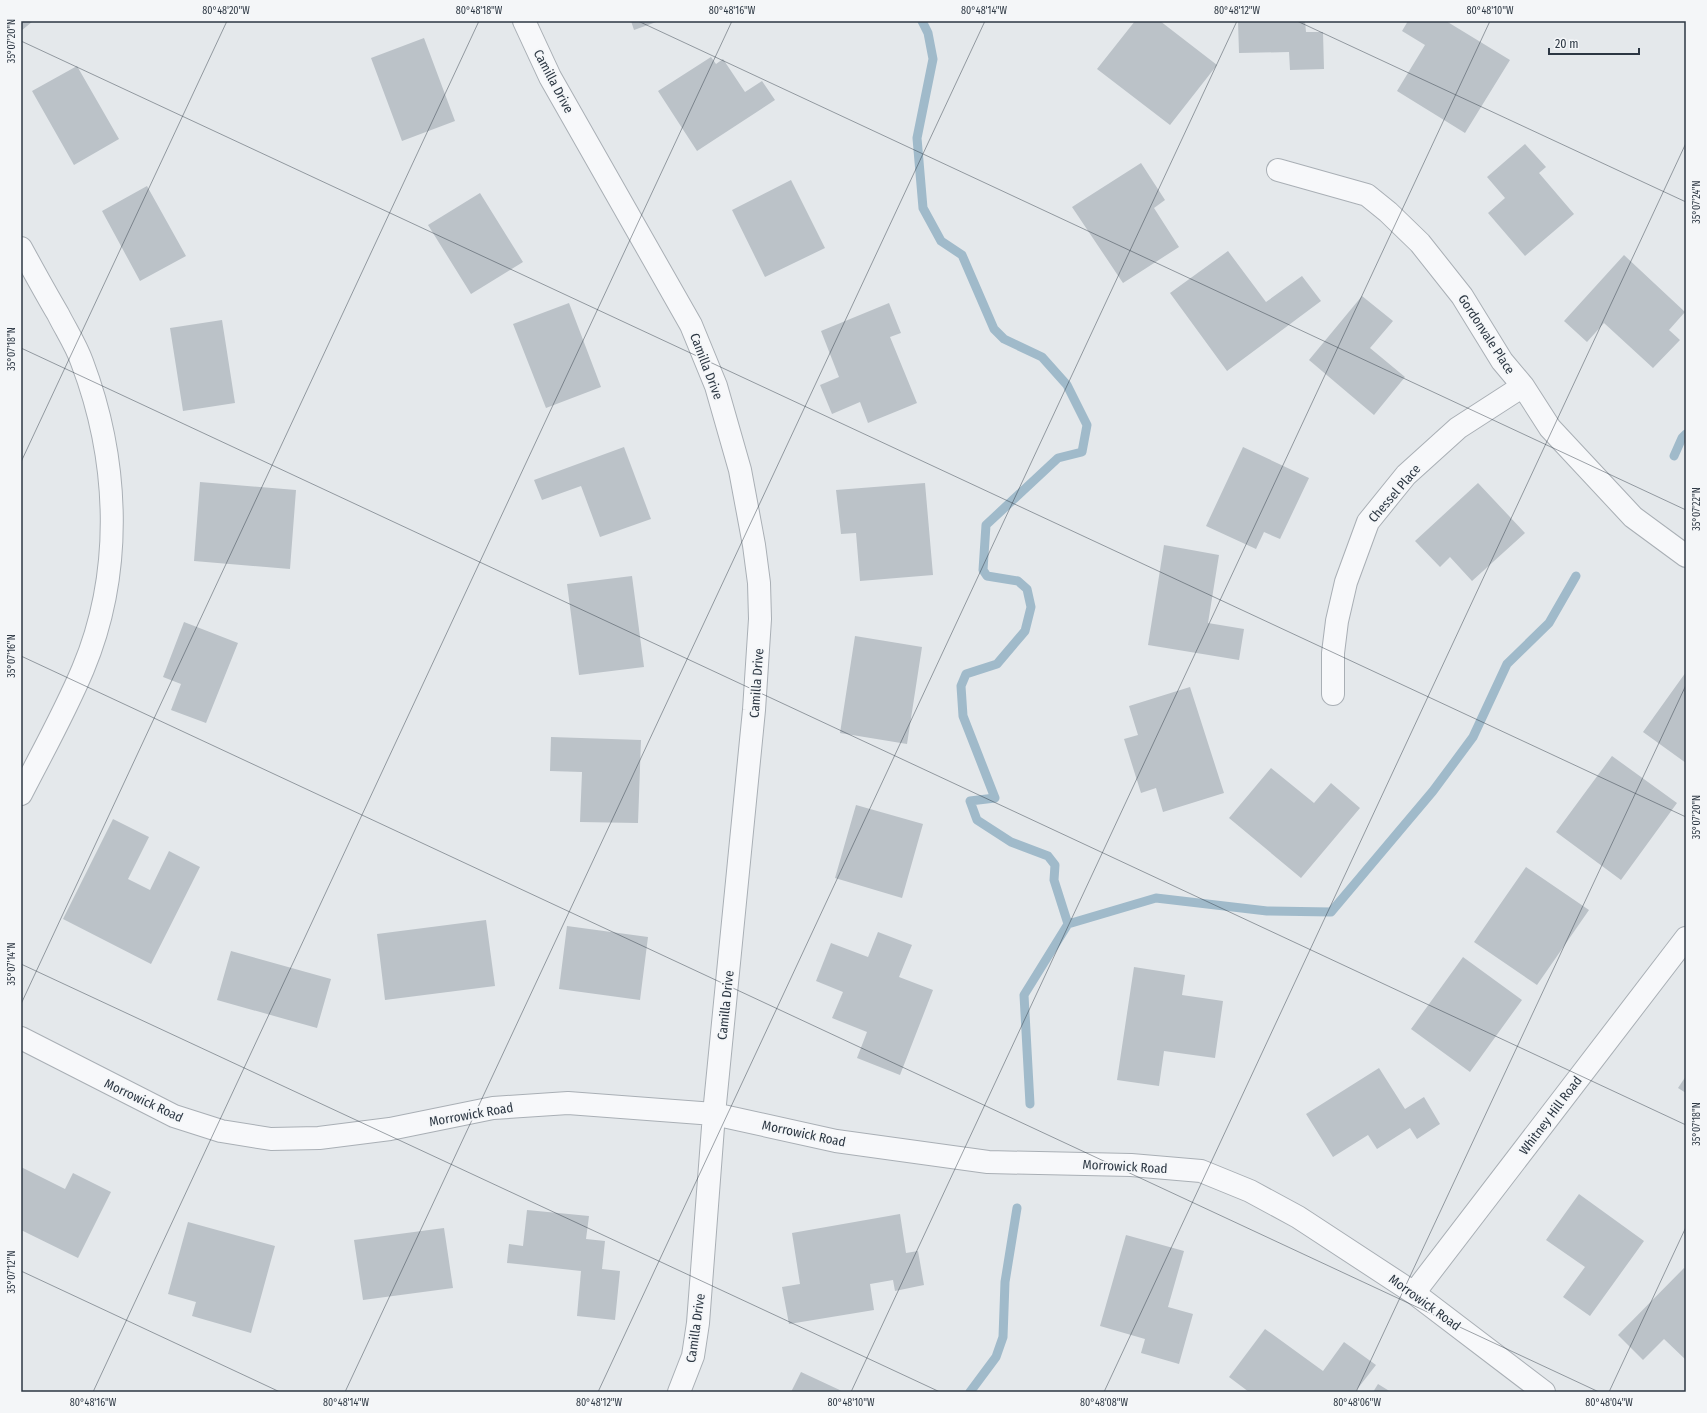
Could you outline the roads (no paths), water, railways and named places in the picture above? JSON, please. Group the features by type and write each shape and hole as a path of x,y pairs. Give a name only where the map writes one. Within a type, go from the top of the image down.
{"street":[{"name":"Camilla Drive","path":"524,21 550,77 691,325 716,386 740,470 754,545 759,583 760,619 754,710 714,1114 697,1330 693,1356 680,1392"},
{"name":"Gordonvale Place","path":"1278,170 1367,195 1388,212 1420,243 1462,296 1502,361 1523,386 1550,428 1634,517 1686,556"},
{"path":"21,248 73,342 82,362 101,420 106,443 112,513 111,550 102,610 84,668 21,794"},
{"name":"Chessel Place","path":"1333,694 1333,653 1337,621 1346,582 1368,522 1406,475 1458,428 1523,386"},
{"name":"Whitney Hill Road","path":"1414,1292 1686,938"},
{"name":"Morrowick Road","path":"21,1038 174,1116 221,1132 271,1139 319,1138 390,1129 493,1108 568,1103 714,1114 836,1141 988,1162 1131,1165 1200,1171 1250,1191 1298,1217 1414,1292 1544,1392"}],"waterway":[{"path":"922,21 928,33 933,59 917,138 923,208 941,241 962,255 994,329 1004,339 1042,357 1067,385 1087,425 1082,452 1058,458 986,525 983,570 987,576 1018,581 1027,589 1031,607 1025,631 997,664 966,674 961,686 963,716 995,798 970,801 977,820 1011,842 1048,856 1055,865 1054,880 1068,924"},
{"path":"1674,456 1682,438 1686,434"},
{"path":"1030,1104 1024,995 1068,924 1156,898 1267,911 1331,912 1433,791 1473,737 1507,664 1549,623 1576,576"},
{"path":"970,1392 996,1357 1003,1337 1005,1282 1017,1208"}]}
